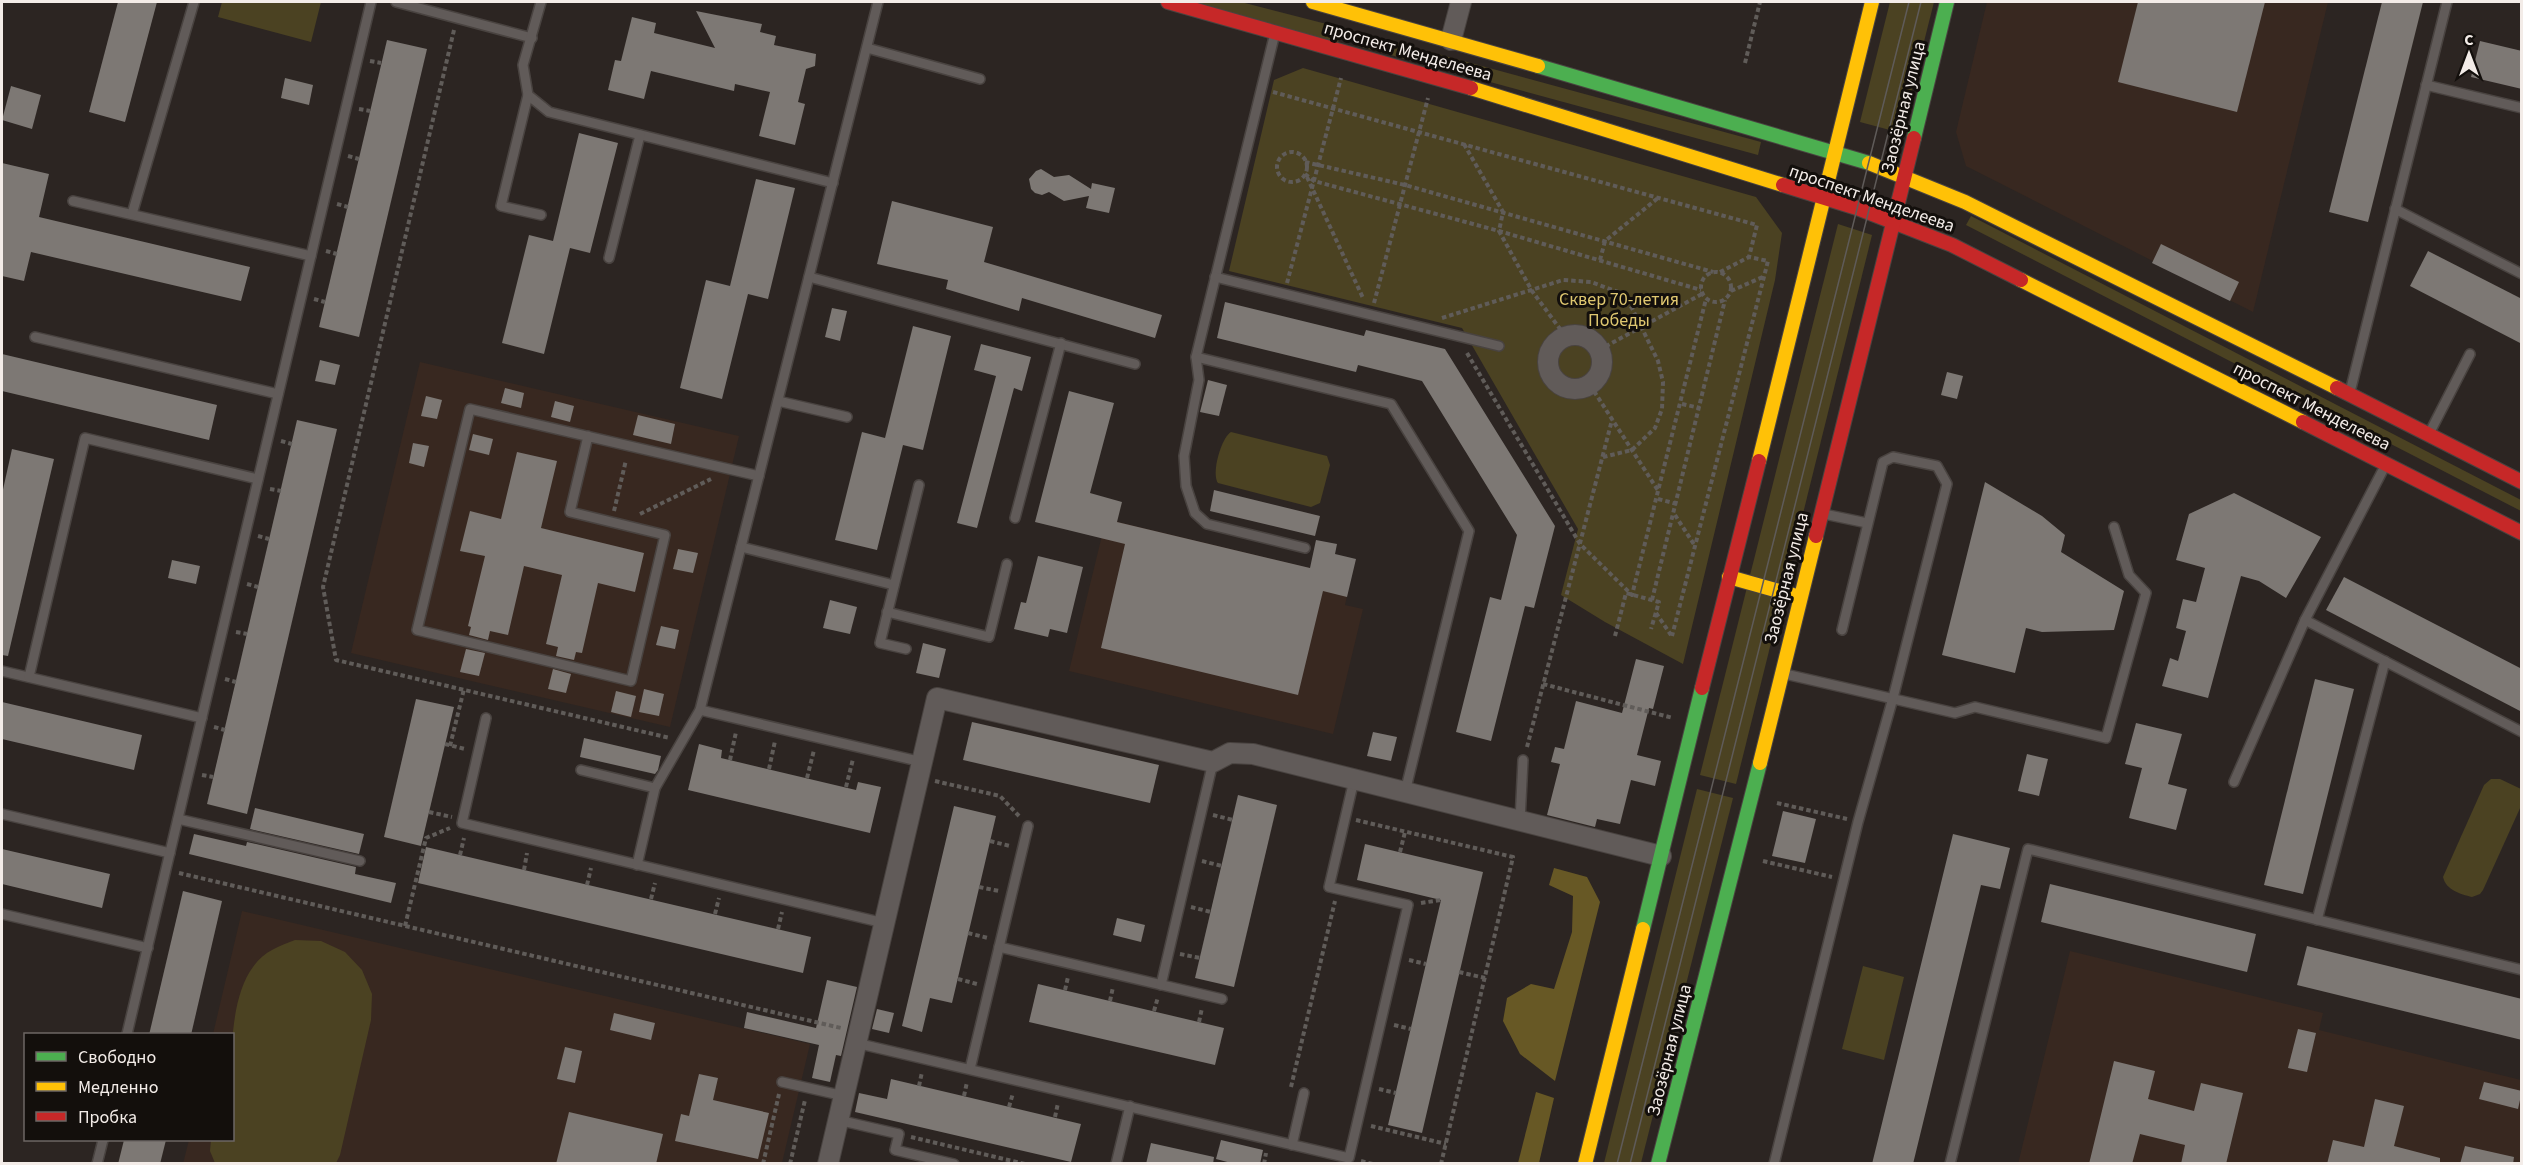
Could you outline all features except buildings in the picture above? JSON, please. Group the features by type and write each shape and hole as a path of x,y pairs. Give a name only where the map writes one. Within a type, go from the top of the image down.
{"main road":[{"name":"проспект Менделеева","path":"1168,2 1434,76 1893,221 1952,245 2522,533"},
{"name":"проспект Менделеева","path":"1313,2 1451,40 1834,153 1904,177 1965,202 2127,280 2522,482"},
{"path":"1585,1164 1872,2"},
{"name":"Заозёрная улица","path":"1658,1164 1752,797 1947,2"},
{"path":"1729,577 1800,597"}],"street":[{"path":"1451,40 1461,2"},
{"path":"1581,336 1599,350 1602,358 1600,373 1590,385 1573,389 1564,386 1551,374 1549,357 1552,348 1566,337 1581,336"},
{"path":"828,1164 937,698 1213,762 1230,753 1253,754 1661,856"}],"lane":[{"path":"132,214 194,2"},
{"path":"128,1033 371,2"},
{"path":"396,2 532,38"},
{"path":"541,2 523,65 528,94 501,206 541,215"},
{"path":"637,865 655,788 700,710 878,2"},
{"path":"2349,394 2447,2"},
{"path":"1276,32 1196,357 1199,380 1184,456 1186,486 1195,513 1207,524 1305,548"},
{"path":"867,48 980,79"},
{"path":"2426,85 2522,108"},
{"path":"528,94 549,112 833,183"},
{"path":"609,258 640,135"},
{"path":"73,201 311,256"},
{"path":"2395,210 2522,274"},
{"path":"809,277 1135,363"},
{"path":"1215,277 1499,346"},
{"path":"35,337 278,394"},
{"path":"1015,518 1061,343"},
{"path":"2428,434 2470,354"},
{"path":"1196,357 1391,404 1469,531 1405,792"},
{"path":"778,401 847,417"},
{"path":"588,436 570,512 665,535 631,681 417,630 470,409 588,436 731,470 759,476"},
{"path":"29,677 85,438 258,479"},
{"path":"1774,1164 1858,822 1893,698 1947,484 1937,466 1893,457 1883,462 1842,630"},
{"path":"2234,782 2305,620 2386,464"},
{"path":"906,649 880,643 919,485"},
{"path":"1821,514 1867,524"},
{"path":"1781,673 1955,713 1975,707 2106,738 2146,593 2129,576 2114,527"},
{"path":"741,547 894,585"},
{"path":"887,612 989,637 1007,564"},
{"path":"2305,620 2522,732"},
{"path":"2317,920 2385,661"},
{"path":"2,671 202,718"},
{"path":"700,710 920,770"},
{"path":"486,718 462,822 885,923"},
{"path":"1520,821 1523,760"},
{"path":"1161,985 1213,762"},
{"path":"581,770 655,788"},
{"path":"857,1037 970,1069 1349,1158 1408,905 1329,887 1354,780"},
{"path":"2,814 170,853"},
{"path":"178,819 360,861"},
{"path":"970,1069 1028,826"},
{"path":"1950,1164 2028,849 2522,970"},
{"path":"2,914 148,948"},
{"path":"1000,944 1222,999"},
{"path":"782,1082 844,1096"},
{"path":"1292,1144 1304,1093"},
{"path":"1116,1164 1130,1106"},
{"path":"838,1120 899,1134 895,1150 954,1164"},
{"path":"97,1164 103,1141"}],"path":[{"path":"1745,63 1760,2"},
{"path":"458,18 323,587 336,660 682,741"},
{"path":"1371,315 1434,76"},
{"path":"1284,294 1341,78"},
{"path":"1262,89 1757,225 1749,256"},
{"path":"1464,144 1503,212 1499,231 1532,291 1566,337"},
{"path":"1305,174 1297,181 1287,181 1279,175 1277,165 1281,156 1290,152 1300,154 1305,162 1305,174 1371,315"},
{"path":"1305,162 1405,185 1713,272 1719,272 1749,256 1768,261 1672,636 1656,613"},
{"path":"1305,174 1314,181 1600,260 1702,292 1707,299 1714,302 1725,300"},
{"path":"1600,260 1605,241 1658,198"},
{"path":"1702,292 1704,277 1713,272"},
{"path":"1719,272 1728,277 1731,291"},
{"path":"1653,600 1725,300 1731,291 1765,276"},
{"path":"1423,328 1445,317 1563,280 1591,282 1618,292 1632,308 1658,361 1663,382 1662,409 1655,428 1632,450 1603,457"},
{"path":"1599,350 1702,292"},
{"path":"1632,595 1707,299"},
{"path":"1457,336 1580,544 1632,595"},
{"path":"1590,385 1659,492"},
{"path":"1682,404 1700,408"},
{"path":"1523,760 1612,420"},
{"path":"615,523 629,446"},
{"path":"615,523 731,470"},
{"path":"1658,499 1677,504"},
{"path":"1675,514 1695,546"},
{"path":"1615,636 1626,593 1659,602 1651,629"},
{"path":"1543,684 1674,718 1671,729"},
{"path":"464,689 448,745 478,752"},
{"path":"730,760 735,740"},
{"path":"769,769 773,749"},
{"path":"807,778 812,758"},
{"path":"846,788 851,767"},
{"path":"920,770 1000,796 1028,826"},
{"path":"1777,803 1858,822"},
{"path":"429,812 462,822"},
{"path":"1345,818 1513,857 1441,1164"},
{"path":"405,926 426,838 462,822"},
{"path":"1400,852 1405,832"},
{"path":"990,841 1022,848"},
{"path":"1763,861 1844,880"},
{"path":"166,870 857,1037"},
{"path":"979,887 1012,894"},
{"path":"1289,1095 1338,889"},
{"path":"1408,905 1441,900"},
{"path":"968,933 1000,944"},
{"path":"1460,972 1485,978"},
{"path":"958,979 990,987"},
{"path":"763,1164 782,1082"},
{"path":"790,1164 808,1088"},
{"path":"1357,1123 1446,1143"},
{"path":"899,1134 1026,1164"}],"shaded area":[{"path":"1987,2 2328,2 2253,312 1966,166 1956,132"},
{"path":"420,362 739,436 670,727 351,653"},
{"path":"1106,519 1351,578 1345,605 1363,609 1333,734 1069,671"},
{"path":"1554,868 1587,877 1600,902 1555,1081 1520,1054 1503,1021 1507,998 1531,984 1554,989 1572,932 1573,896 1549,885"},
{"path":"242,911 810,1044 782,1163 183,1164 189,1141 234,1141 234,1033 213,1033"},
{"path":"2070,951 2323,1013 2319,1030 2521,1080 2521,1163 2018,1164"},
{"path":"1536,1092 1554,1098 1539,1163 1518,1163"}],"green space":[{"path":"222,2 321,2 311,42 218,17"},
{"path":"1192,2 1241,2 1342,28 1338,43"},
{"path":"1890,2 1934,2 1901,133 1860,122"},
{"path":"1357,32 1761,142 1758,155 1354,45"},
{"name":"Сквер 70-летия Победы","path":"1303,68 1756,197 1782,233 1775,280 1683,664 1605,622 1561,595 1578,529 1462,328 1229,271 1274,80"},
{"path":"1971,216 2521,500 2521,511 1966,225"},
{"path":"1838,224 1872,235 1736,784 1700,775"},
{"path":"1231,432 1327,456 1330,465 1320,503 1311,507 1218,483 1216,464 1218,456 1224,441"},
{"path":"2491,779 2500,779 2521,789 2521,806 2483,890 2472,897 2450,888 2443,877 2484,785"},
{"path":"1697,789 1733,798 1641,1163 1604,1163"},
{"path":"295,940 321,941 345,952 362,970 372,994 371,1020 340,1155 336,1163 215,1163 210,1151 211,1141 234,1141 233,1033 237,1004 253,967 266,953"},
{"path":"1863,966 1904,977 1884,1060 1842,1049"}],"tram line":[{"path":"1617,1164 1909,2"},
{"path":"1630,1164 1921,2"}],"traffic: fast":[{"path":"1914,138 1947,2"},
{"path":"1538,66 1869,163"},
{"path":"1643,929 1702,688"},
{"path":"1658,1164 1760,763"}],"traffic: slow":[{"path":"1313,2 1538,66"},
{"path":"1759,461 1872,2"},
{"path":"1471,88 1783,185"},
{"path":"1869,163 1965,202 2337,388"},
{"path":"2021,280 2303,422"},
{"path":"1760,763 1816,536"},
{"path":"1729,577 1800,597"},
{"path":"1585,1164 1643,929"}],"traffic: jam":[{"path":"1168,2 1471,88"},
{"path":"1816,536 1914,138"},
{"path":"1783,185 1857,208 1952,245 2021,280"},
{"path":"2337,388 2522,482"},
{"path":"2303,422 2522,533"},
{"path":"1702,688 1759,461"}]}
